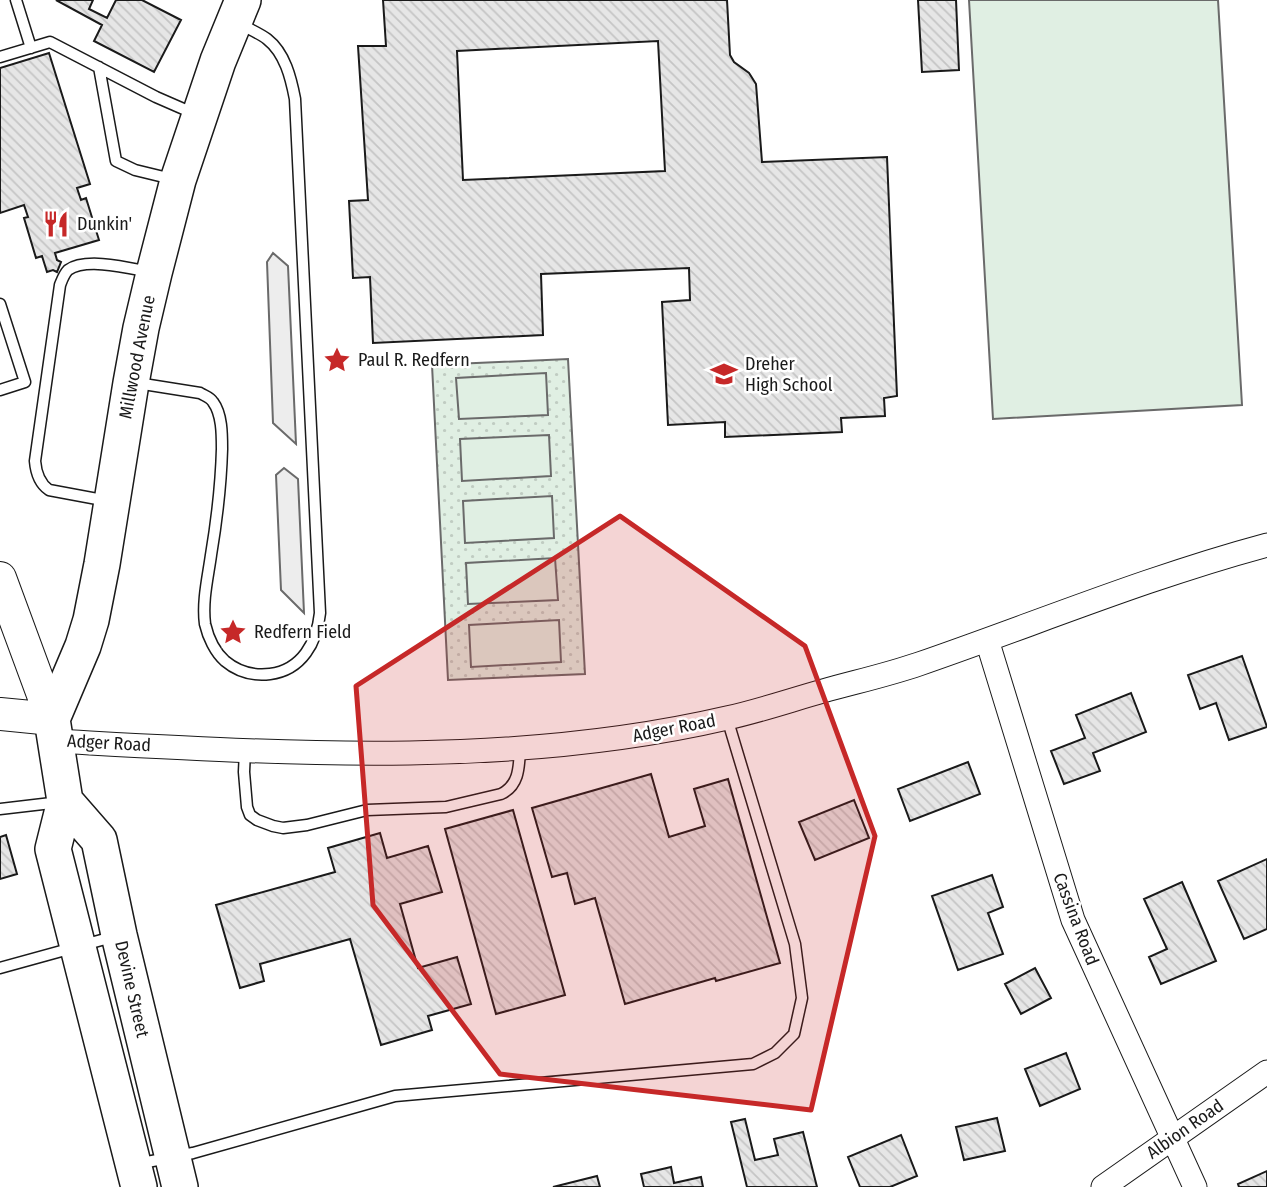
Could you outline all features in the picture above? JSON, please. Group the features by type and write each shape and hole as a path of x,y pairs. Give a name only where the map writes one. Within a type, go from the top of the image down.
{"main road":[{"name":"Millwood Avenue","path":"54,730 91,621 131,383 154,273 178,180 218,61 239,11"},
{"path":"0,578 54,730 65,801 53,849 136,1176"},
{"path":"0,714 54,730"},
{"name":"Devine Street","path":"65,801 99,840 176,1172"},
{"path":"97,1018 137,1011"}],"street":[{"name":"Adger Road","path":"54,730 245,750 342,752 436,752 520,748 625,737 727,718 915,665 1168,574 1267,545"},
{"name":"Cassina Road","path":"987,640 1073,920 1195,1187"},
{"name":"Albion Road","path":"1103,1187 1267,1072"}],"lane":[{"path":"16,0 31,48"},
{"path":"131,383 188,390 209,397 214,403 220,422 221,456 218,508 204,606 208,635 221,658 239,671 270,674 289,667 306,654 312,645 319,626 320,613 295,99 288,71 277,50 239,11"},
{"path":"0,57 50,42 156,97 199,116"},
{"path":"99,67 116,161 135,170 178,180"},
{"path":"111,502 49,490 38,478 35,461 60,285 68,271 76,267 109,264 154,273"},
{"path":"0,304 25,382"},
{"path":"0,390 25,382 46,383"},
{"path":"136,1176 176,1172 193,1153 395,1096 753,1064 775,1053 794,1034 802,998 795,944 727,718"},
{"path":"245,750 245,801 250,815 266,825 283,828 367,810 446,807 507,792 518,776 520,748"},
{"path":"0,809 65,801"},
{"path":"0,968 119,935"}],"highlighted area":[{"path":"620,516 805,646 875,836 811,1110 500,1074 373,905 356,686"}],"green space":[{"path":"969,0 1218,0 1242,405 993,419"},
{"path":"568,359 585,674 448,680 432,365"},
{"path":"546,373 548,415 459,419 456,378"},
{"path":"549,435 551,476 462,481 460,439"},
{"path":"552,496 554,538 465,543 463,501"},
{"path":"555,558 558,600 468,604 466,563"},
{"path":"559,620 561,662 471,667 469,625"}],"shaded area":[{"path":"273,253 288,266 296,444 273,423 267,262"},
{"path":"284,468 298,479 304,613 281,590 276,475"}],"building":[{"path":"56,0 93,0 89,9 107,18 116,0 142,0 181,20 154,72 94,41 102,25"},
{"path":"383,0 727,0 730,55 734,62 749,73 756,84 762,162 887,157 897,396 884,398 885,416 841,418 842,432 725,437 725,422 668,425 662,302 690,300 689,268 541,274 543,335 373,343 370,277 353,278 349,201 368,200 358,46 386,46","holes":["658,41 665,171 463,180 457,51"]},
{"path":"918,0 956,0 959,70 922,72"},
{"path":"49,53 90,184 77,188 81,200 86,198 99,240 55,253 57,260 61,262 57,272 47,272 42,256 36,258 24,218 28,217 24,205 0,213 0,68"},
{"path":"1242,656 1267,727 1229,740 1216,703 1200,709 1188,675"},
{"path":"1131,693 1146,732 1093,753 1100,771 1064,784 1051,751 1085,738 1076,715"},
{"path":"968,762 980,794 910,821 898,789"},
{"path":"651,774 669,837 705,826 694,789 728,779 780,963 716,981 715,978 625,1004 595,898 575,904 567,873 552,877 532,808"},
{"path":"854,800 869,838 815,860 799,822"},
{"path":"513,810 565,995 496,1014 445,829"},
{"path":"380,833 387,858 428,846 442,892 400,904 418,968 457,957 471,1004 428,1016 432,1030 381,1045 350,939 260,964 264,981 240,988 216,905 335,872 328,848"},
{"path":"6,835 17,874 0,879 0,837"},
{"path":"1267,859 1267,929 1244,939 1218,881"},
{"path":"992,875 1003,907 988,913 1003,954 958,970 932,896"},
{"path":"1182,882 1216,961 1161,984 1149,957 1167,949 1144,899"},
{"path":"1035,968 1051,998 1021,1014 1005,984"},
{"path":"1066,1053 1080,1089 1040,1106 1025,1069"},
{"path":"997,1118 1005,1151 964,1160 956,1127"},
{"path":"745,1119 755,1160 778,1155 774,1139 803,1132 817,1187 747,1187 731,1122"},
{"path":"901,1135 917,1176 890,1187 860,1187 848,1157"},
{"path":"671,1167 674,1183 701,1177 703,1187 644,1187 641,1174"},
{"path":"1267,1171 1267,1187 1239,1187 1238,1184"},
{"path":"597,1176 600,1187 553,1187"}],"place":[{"name":"Dunkin'","path":"56,224"},
{"name":"Paul R. Redfern","path":"337,360"},
{"name":"Dreher High School","path":"724,374"},
{"name":"Redfern Field","path":"233,632"}]}
